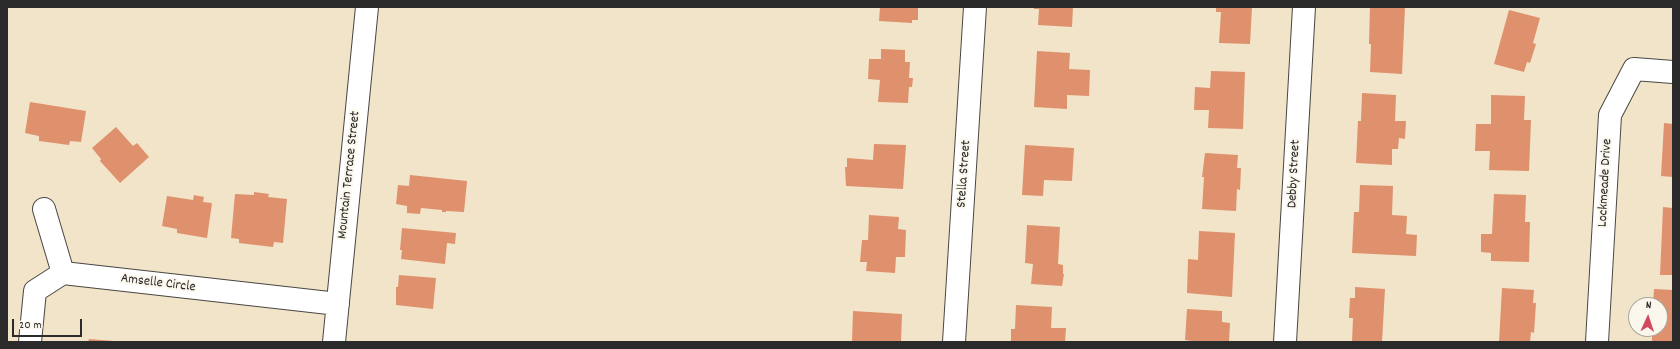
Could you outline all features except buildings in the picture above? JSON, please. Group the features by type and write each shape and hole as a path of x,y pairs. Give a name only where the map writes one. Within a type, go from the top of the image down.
{"street":[{"name":"Mountain Terrace Street","path":"334,342 367,7"},
{"name":"Stella Street","path":"954,342 975,7"},
{"name":"Debby Street","path":"1285,342 1304,7"},
{"name":"Lockmeade Drive","path":"1597,342 1610,115 1634,69 1673,72"},
{"path":"30,342 35,291 63,273 44,209"},
{"name":"Amselle Circle","path":"63,273 338,304"}]}
